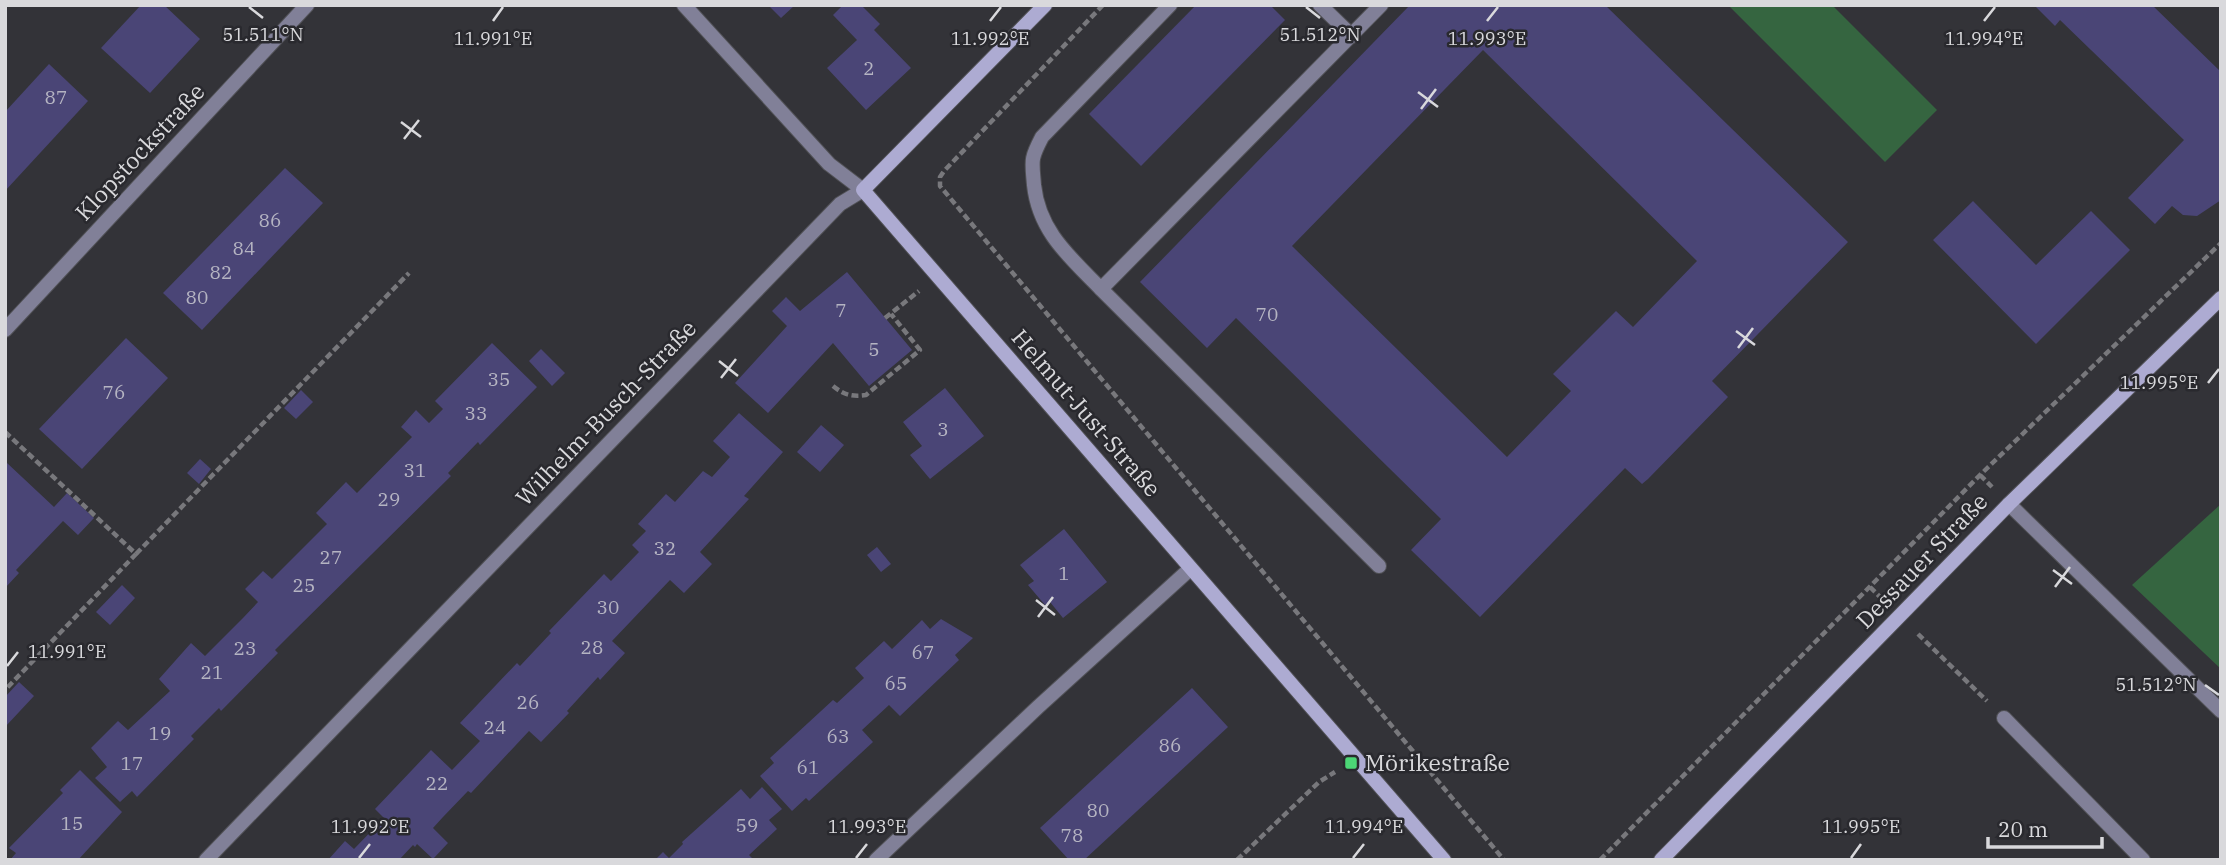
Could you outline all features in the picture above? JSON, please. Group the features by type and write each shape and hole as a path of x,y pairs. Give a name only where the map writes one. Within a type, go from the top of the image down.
{"street":[{"name":"Klopstockstraße","path":"5,330 307,5"},
{"name":"Helmut-Just-Straße","path":"684,5 830,164 863,190 1444,860"},
{"name":"Wilhelm-Busch-Straße","path":"206,860 840,204 863,190 1045,5"},
{"path":"1170,5 1042,137 1032,156 1036,200 1041,218 1063,250 1379,566"},
{"path":"1320,5 1352,36"},
{"path":"1101,289 1381,5"},
{"name":"Dessauer Straße","path":"1661,860 2009,504 2221,298"},
{"path":"2009,504 2221,711"},
{"path":"876,860 1038,707 1190,569"},
{"path":"2004,718 2143,860"}],"path":[{"path":"1103,5 944,171 940,177 940,186 1504,860"},
{"path":"1600,860 1980,475 2221,243"},
{"path":"5,690 409,272"},
{"path":"885,318 938,275"},
{"path":"833,386 842,394 855,397 866,395 920,351 891,314"},
{"path":"5,432 136,554"},
{"path":"1870,587 2004,718"},
{"path":"1237,860 1319,782 1357,759"}],"green space":[{"path":"1728,5 1832,5 1937,110 1885,162"},
{"path":"2221,504 2221,669 2132,585"}],"building":[{"path":"141,5 164,5 200,39 150,93 101,48"},
{"path":"768,5 795,5 781,18"},
{"path":"843,5 861,5 880,24 874,30 911,68 866,110 827,68 857,40 833,15"},
{"path":"1196,5 1270,5 1285,20 1141,166 1089,114"},
{"path":"1410,5 1605,5 1848,242 1712,381 1728,397 1648,479 1642,484 1625,468 1480,617 1411,550 1441,519 1236,318 1207,348 1140,282","holes":["1483,50 1697,261 1633,327 1616,311 1553,374 1571,391 1507,457 1292,246"]},
{"path":"2034,5 2152,5 2221,72 2221,200 2197,216 2183,215 2172,206 2155,224 2128,198 2184,140 2060,20 2055,26"},
{"path":"49,64 88,101 5,191 5,112"},
{"path":"285,168 323,203 202,330 163,293"},
{"path":"1973,201 2036,265 2091,211 2130,250 2036,344 1933,240"},
{"path":"847,272 912,350 869,386 833,343 768,413 735,383 787,326 772,311 786,297 800,311"},
{"path":"126,338 168,378 82,469 39,429"},
{"path":"492,343 537,387 480,445 478,442 448,473 451,476 275,650 278,653 221,711 219,708 191,736 194,739 137,797 132,791 120,802 95,778 107,767 91,748 118,721 128,730 170,691 159,679 191,643 205,656 243,618 258,602 245,589 263,571 272,579 327,524 316,513 346,482 357,493 412,437 401,427 416,410 429,423 443,409 435,401"},
{"path":"541,349 565,373 552,386 529,361"},
{"path":"945,388 984,436 930,479 910,455 922,446 903,422"},
{"path":"301,390 313,402 296,419 284,408"},
{"path":"739,413 783,452 744,496 749,499 700,552 712,564 684,593 670,580 612,641 625,653 600,680 598,677 567,711 569,713 541,742 529,731 471,793 468,791 443,817 433,828 448,843 433,859 417,844 399,860 328,860 345,841 354,849 384,818 375,809 431,750 452,770 480,741 460,723 517,663 520,666 551,633 549,631 604,574 611,581 639,552 632,545 646,531 638,524 666,494 675,502 703,471 712,477 730,457 713,441"},
{"path":"821,425 844,445 820,472 797,452"},
{"path":"200,459 211,469 199,484 187,473"},
{"path":"7,463 54,507 67,493 94,518 78,535 63,521 16,570 19,573 5,588 5,465"},
{"path":"1064,529 1107,582 1063,618 1050,602 1045,605 1028,585 1034,581 1020,565"},
{"path":"877,547 891,564 881,572 867,555"},
{"path":"122,585 135,598 110,625 96,612"},
{"path":"941,619 973,638 955,655 959,660 900,716 889,705 862,730 873,742 809,801 806,798 792,811 760,776 774,763 770,758 833,700 837,703 864,678 855,668 884,641 892,649 922,620 930,629"},
{"path":"19,682 34,696 5,727 5,697"},
{"path":"1192,688 1228,727 1084,860 1069,860 1040,828"},
{"path":"80,770 122,812 78,860 10,860 16,853 9,848 63,793 60,790"},
{"path":"762,787 782,809 769,820 777,829 749,855 754,860 655,860 663,852 669,858 682,842 741,789 750,799"}],"place":[{"name":"Mörikestraße","path":"1351,763"}]}
